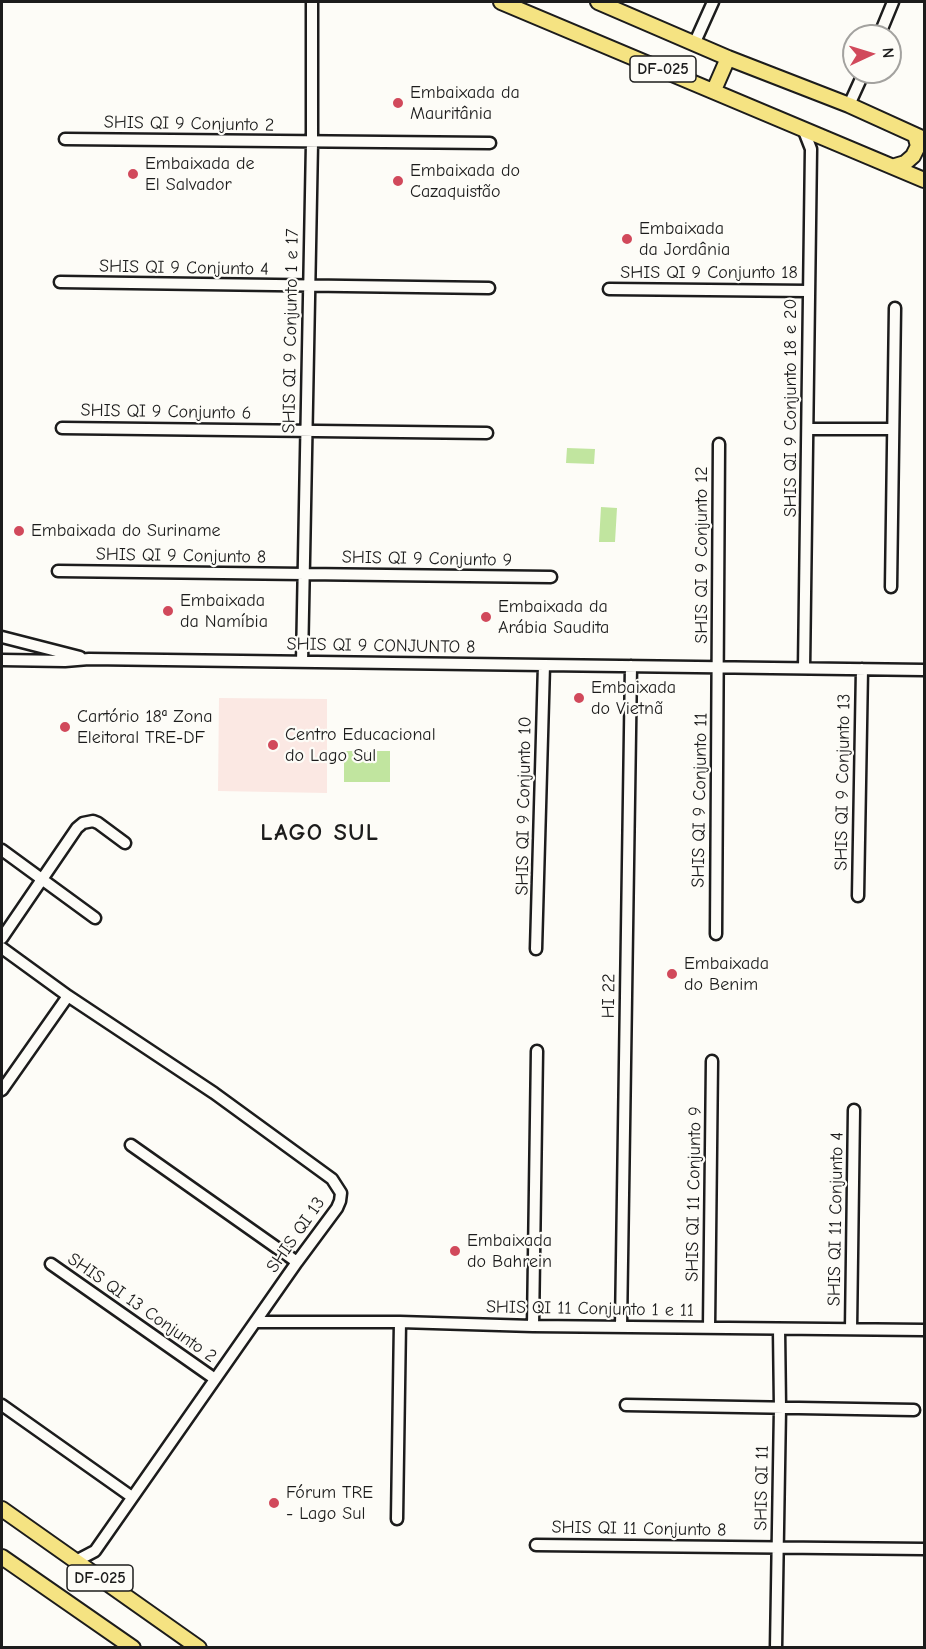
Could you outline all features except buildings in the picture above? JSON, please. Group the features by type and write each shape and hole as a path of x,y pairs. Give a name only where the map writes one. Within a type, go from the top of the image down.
{"main road":[{"name":"DF-025","path":"501,2 924,180"},
{"name":"DF-025","path":"598,2 696,42 728,58 849,105 920,137"},
{"path":"714,90 728,58"},
{"path":"895,166 905,163 914,156 920,137"},
{"path":"924,154 920,163 924,180"},
{"name":"DF-025","path":"2,1509 199,1647"},
{"name":"DF-025","path":"2,1557 133,1647"}],"street":[{"name":"SHIS QI 9 Conjunto 1 e 17","path":"302,662 312,143 312,2"},
{"path":"696,42 713,2"},
{"path":"884,24 893,2"},
{"path":"849,105 859,84"},
{"name":"SHIS QI 9 Conjunto 18 e 20","path":"804,130 811,149 804,668"},
{"path":"811,149 814,143 824,138"},
{"name":"SHIS QI 9 Conjunto 2","path":"65,139 490,143"},
{"name":"SHIS QI 9 Conjunto 4","path":"60,282 489,288"},
{"name":"SHIS QI 9 Conjunto 18","path":"609,289 808,291"},
{"path":"891,586 895,308"},
{"name":"SHIS QI 9 Conjunto 6","path":"62,428 487,434"},
{"path":"809,429 893,429"},
{"name":"SHIS QI 9 Conjunto 12","path":"718,667 719,444"},
{"name":"SHIS QI 9 Conjunto 8","path":"58,571 303,574"},
{"name":"SHIS QI 9 Conjunto 9","path":"303,574 551,577"},
{"path":"2,638 89,659"},
{"path":"2,660 89,659"},
{"name":"SHIS QI 9 CONJUNTO 8","path":"89,659 924,669"},
{"name":"SHIS QI 9 Conjunto 10","path":"536,949 544,665"},
{"name":"HI 22","path":"621,1326 631,666"},
{"name":"SHIS QI 9 Conjunto 11","path":"716,934 718,667"},
{"name":"SHIS QI 9 Conjunto 13","path":"858,896 862,669"},
{"path":"2,938 77,828 83,823 93,821 98,823 125,843"},
{"path":"2,850 95,918"},
{"name":"SHIS QI 13","path":"2,948 68,996 214,1093 332,1179 341,1193 337,1208 214,1379 95,1551 92,1573"},
{"path":"2,1090 68,996"},
{"path":"533,1326 537,1051"},
{"name":"SHIS QI 11 Conjunto 9","path":"709,1327 712,1061"},
{"name":"SHIS QI 11 Conjunto 4","path":"851,1329 854,1110"},
{"path":"131,1145 297,1262"},
{"name":"SHIS QI 13 Conjunto 2","path":"51,1264 214,1379"},
{"name":"SHIS QI 11 Conjunto 1 e 11","path":"255,1322 924,1330"},
{"path":"397,1519 400,1322"},
{"name":"SHIS QI 11","path":"776,1647 779,1329"},
{"path":"2,1405 132,1497"},
{"path":"626,1405 914,1410"},
{"name":"SHIS QI 11 Conjunto 8","path":"536,1545 924,1549"},
{"name":"SHIS QI 13","path":"76,1561 95,1551"}],"shaded area":[{"name":"Centro Educacional do Lago Sul","path":"219,698 327,699 327,793 218,791"}],"green space":[{"path":"567,448 595,449 594,464 566,463"},
{"path":"601,507 617,508 615,542 599,542"},
{"path":"344,751 390,751 390,782 344,782"}],"place":[{"name":"Embaixada da Mauritânia","path":"398,103"},
{"name":"Embaixada de El Salvador","path":"133,174"},
{"name":"Embaixada do Cazaquistão","path":"398,181"},
{"name":"Embaixada da Jordânia","path":"627,239"},
{"name":"Embaixada do Suriname","path":"19,531"},
{"name":"Embaixada da Namíbia","path":"168,611"},
{"name":"Embaixada da Arábia Saudita","path":"486,617"},
{"name":"Embaixada do Vietnã","path":"579,698"},
{"name":"Cartório 18ª Zona Eleitoral TRE-DF","path":"65,727"},
{"name":"Centro Educacional do Lago Sul","path":"273,745"},
{"name":"Embaixada do Benim","path":"672,974"},
{"name":"Embaixada do Bahrein","path":"455,1251"},
{"name":"Fórum TRE - Lago Sul","path":"274,1503"}],"district":[{"name":"LAGO SUL","path":"320,833"}]}
